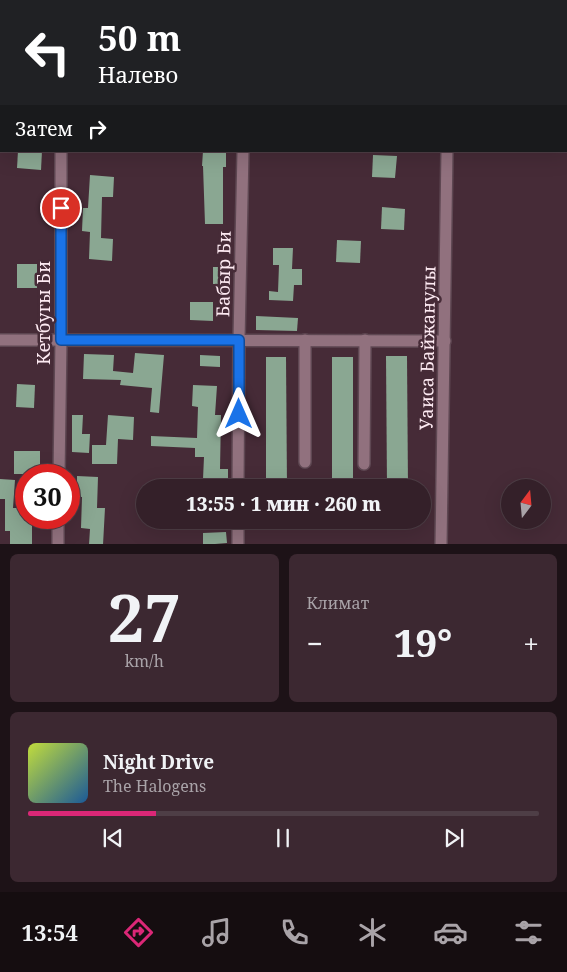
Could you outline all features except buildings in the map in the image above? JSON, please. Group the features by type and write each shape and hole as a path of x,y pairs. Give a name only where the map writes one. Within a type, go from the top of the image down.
{"street":[{"name":"Кетбугы Би","path":"59,464 61,152"},
{"name":"Бабыр Би","path":"238,479 243,152"},
{"name":"Уаиса Байжанулы","path":"441,544 447,152"},
{"path":"0,340 445,341"},
{"path":"305,340 305,462"},
{"path":"364,464 365,340"},
{"path":"58,529 58,544"},
{"path":"238,529 238,544"}],"route":[{"path":"61,208 61,340 239,340 239,414"}]}
